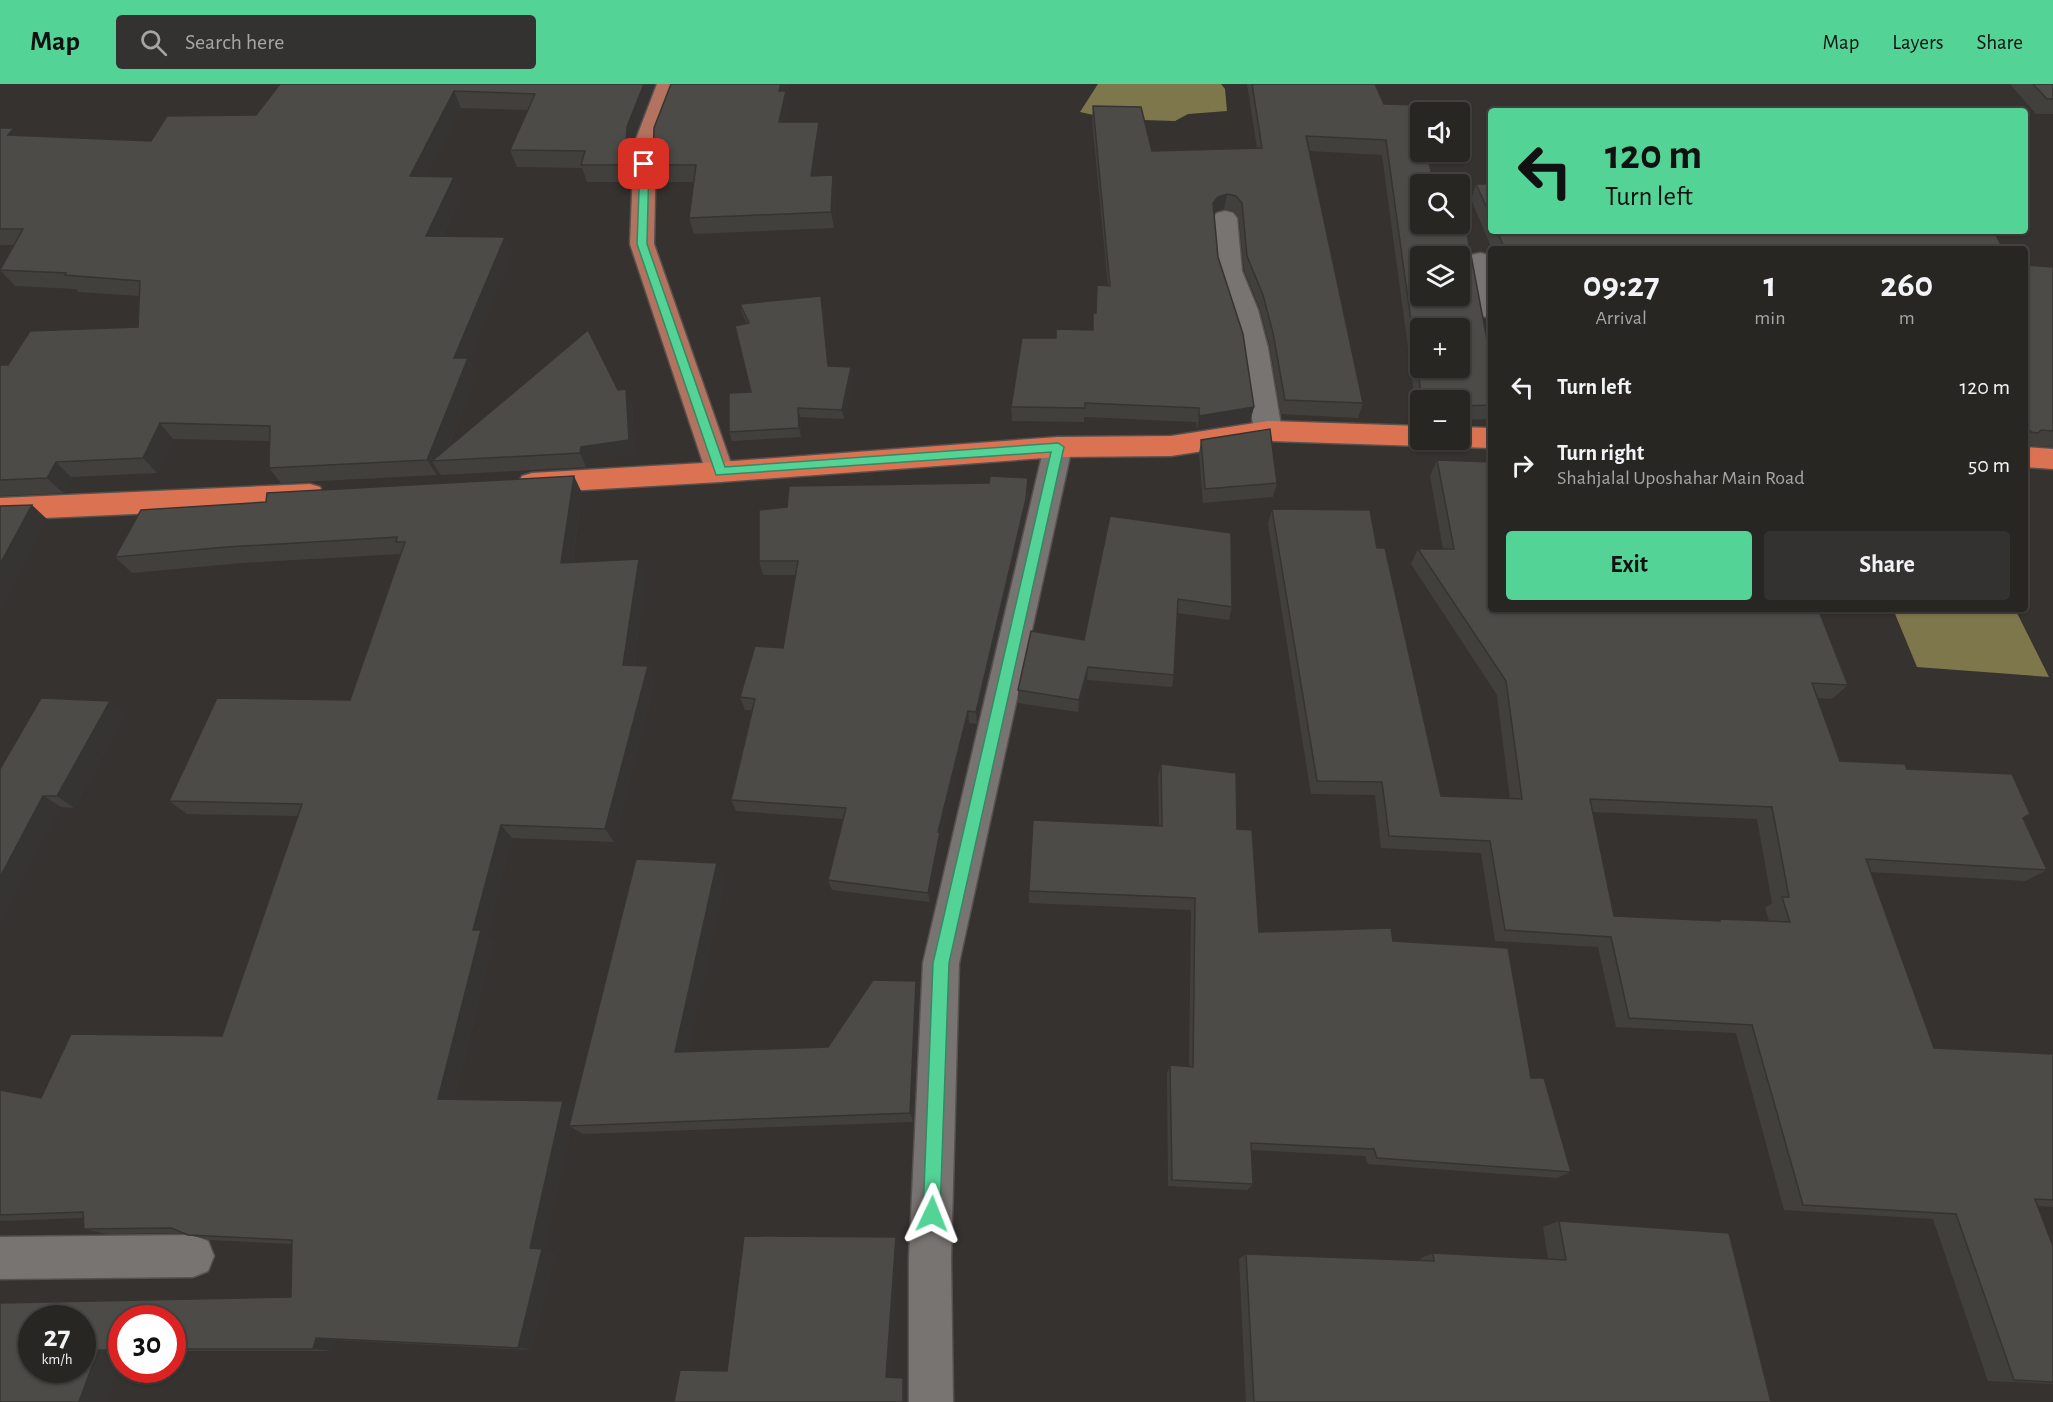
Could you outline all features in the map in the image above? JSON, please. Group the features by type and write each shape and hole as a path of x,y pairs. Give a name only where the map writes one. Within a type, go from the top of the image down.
{"highway":[{"path":"506,484 720,472 1058,447 1171,446 1268,431 1410,436"},
{"path":"1470,437 1488,438"},
{"path":"2028,458 2053,459"},
{"path":"0,509 340,494"}],"main road":[{"path":"668,84 645,144 642,244 720,472"}],"street":[{"path":"1225,218 1230,271 1245,310 1255,348 1268,431"},
{"path":"1480,261 1488,297"},
{"path":"931,1402 930,1259 941,963 1058,447"},
{"path":"0,1258 193,1256"}],"shaded area":[{"path":"1098,84 1221,84 1225,89 1227,111 1188,114 1175,121 1112,119 1080,112"},
{"path":"1894,612 2016,612 2049,677 1917,667"}],"building":[{"path":"280,84 644,84 627,127 625,165 581,165 585,151 510,150 535,94 454,91 410,176 454,177 426,236 505,237 454,358 468,358 427,460 269,468 270,426 160,423 143,458 56,462 47,478 0,480 0,365 8,365 30,331 138,327 140,281 65,275 66,273 0,270 23,229 0,229 0,128 14,128 8,135 151,141 167,116 256,115"},
{"path":"671,84 781,84 779,91 786,91 779,122 819,122 811,176 833,175 831,212 689,218 696,165 653,165 654,128"},
{"path":"1252,84 1375,84 1384,104 1410,105 1410,162 1429,162 1431,174 1410,174 1410,234 1467,234 1469,246 1410,246 1410,306 1470,306 1470,250 1488,345 1488,405 1470,406 1470,390 1421,390 1419,378 1470,378 1470,318 1411,318 1386,140 1306,136 1363,403 1285,400 1273,333 1263,295 1247,256 1242,203 1236,196 1227,194 1218,197 1213,203 1218,257 1243,334 1254,407 1199,416 1199,408 1085,403 1085,408 1011,407 1022,338 1056,338 1056,329 1093,330 1097,285 1110,286 1093,106 1141,107 1152,151 1262,148"},
{"path":"2033,84 2053,84 2053,99 2047,99"},
{"path":"1476,184 1488,184 1488,210"},
{"path":"1498,234 1996,234 2002,246 1504,246"},
{"path":"2028,265 2053,267 2053,431 2031,432 2028,427"},
{"path":"821,296 828,366 851,367 842,410 798,408 799,428 729,432 729,393 751,392 735,326 749,323 740,304"},
{"path":"588,330 618,390 626,389 629,440 581,447 580,453 432,461"},
{"path":"1270,429 1277,483 1205,489 1201,440"},
{"path":"1437,460 1488,462 1488,612 1819,612 1848,685 1812,683 1840,761 1905,764 1907,769 2012,774 2030,814 2023,818 2047,870 1866,859 1934,1048 2053,1054 2053,1200 2035,1199 2053,1246 2053,1382 2014,1380 1956,1214 1803,1205 1752,1025 1629,1018 1611,937 1505,930 1490,841 1389,836 1382,782 1317,781 1272,509 1370,510 1377,548 1385,548 1441,796 1522,799 1506,681 1418,549 1454,549","holes":["1590,799 1772,807 1789,897 1782,897 1790,922 1614,916"]},
{"path":"574,476 561,563 639,559 623,665 648,666 605,829 501,825 473,930 481,930 438,1099 563,1101 530,1248 542,1249 518,1348 316,1338 313,1349 186,1349 186,1305 108,1305 108,1350 98,1350 96,1355 96,1305 18,1305 18,1383 86,1383 79,1402 0,1402 0,1303 291,1297 292,1240 188,1235 171,1228 84,1229 83,1212 0,1215 0,1090 41,1098 71,1034 222,1036 302,804 169,801 217,698 350,700 405,542 396,542 397,537 227,547 115,557 141,510 266,502 267,493"},
{"path":"990,476 1028,478 1026,499 976,712 968,711 938,832 940,832 928,893 828,880 846,808 731,800 755,699 740,697 755,646 783,648 798,561 759,561 759,510 787,507 789,486 989,483"},
{"path":"32,505 0,564 0,506"},
{"path":"1110,516 1231,533 1232,607 1178,599 1174,675 1088,667 1079,700 1018,690 1031,631 1084,640"},
{"path":"41,698 110,701 57,796 43,796 0,877 0,769"},
{"path":"1161,764 1236,773 1237,829 1252,830 1259,932 1391,928 1393,941 1508,948 1531,1078 1544,1078 1571,1172 1377,1158 1374,1149 1251,1143 1253,1184 1172,1180 1170,1065 1193,1067 1195,898 1029,891 1033,820 1162,826"},
{"path":"636,859 717,863 675,1052 828,1047 873,980 916,981 910,1113 569,1126"},
{"path":"1559,1221 1729,1233 1771,1402 1254,1402 1246,1254 1434,1261 1433,1253 1566,1260"},
{"path":"744,1236 896,1237 886,1377 903,1378 903,1402 674,1402 680,1370 727,1371"}],"route":[{"path":"644,164 642,244 720,472 1058,447 941,963 932,1214"}]}
